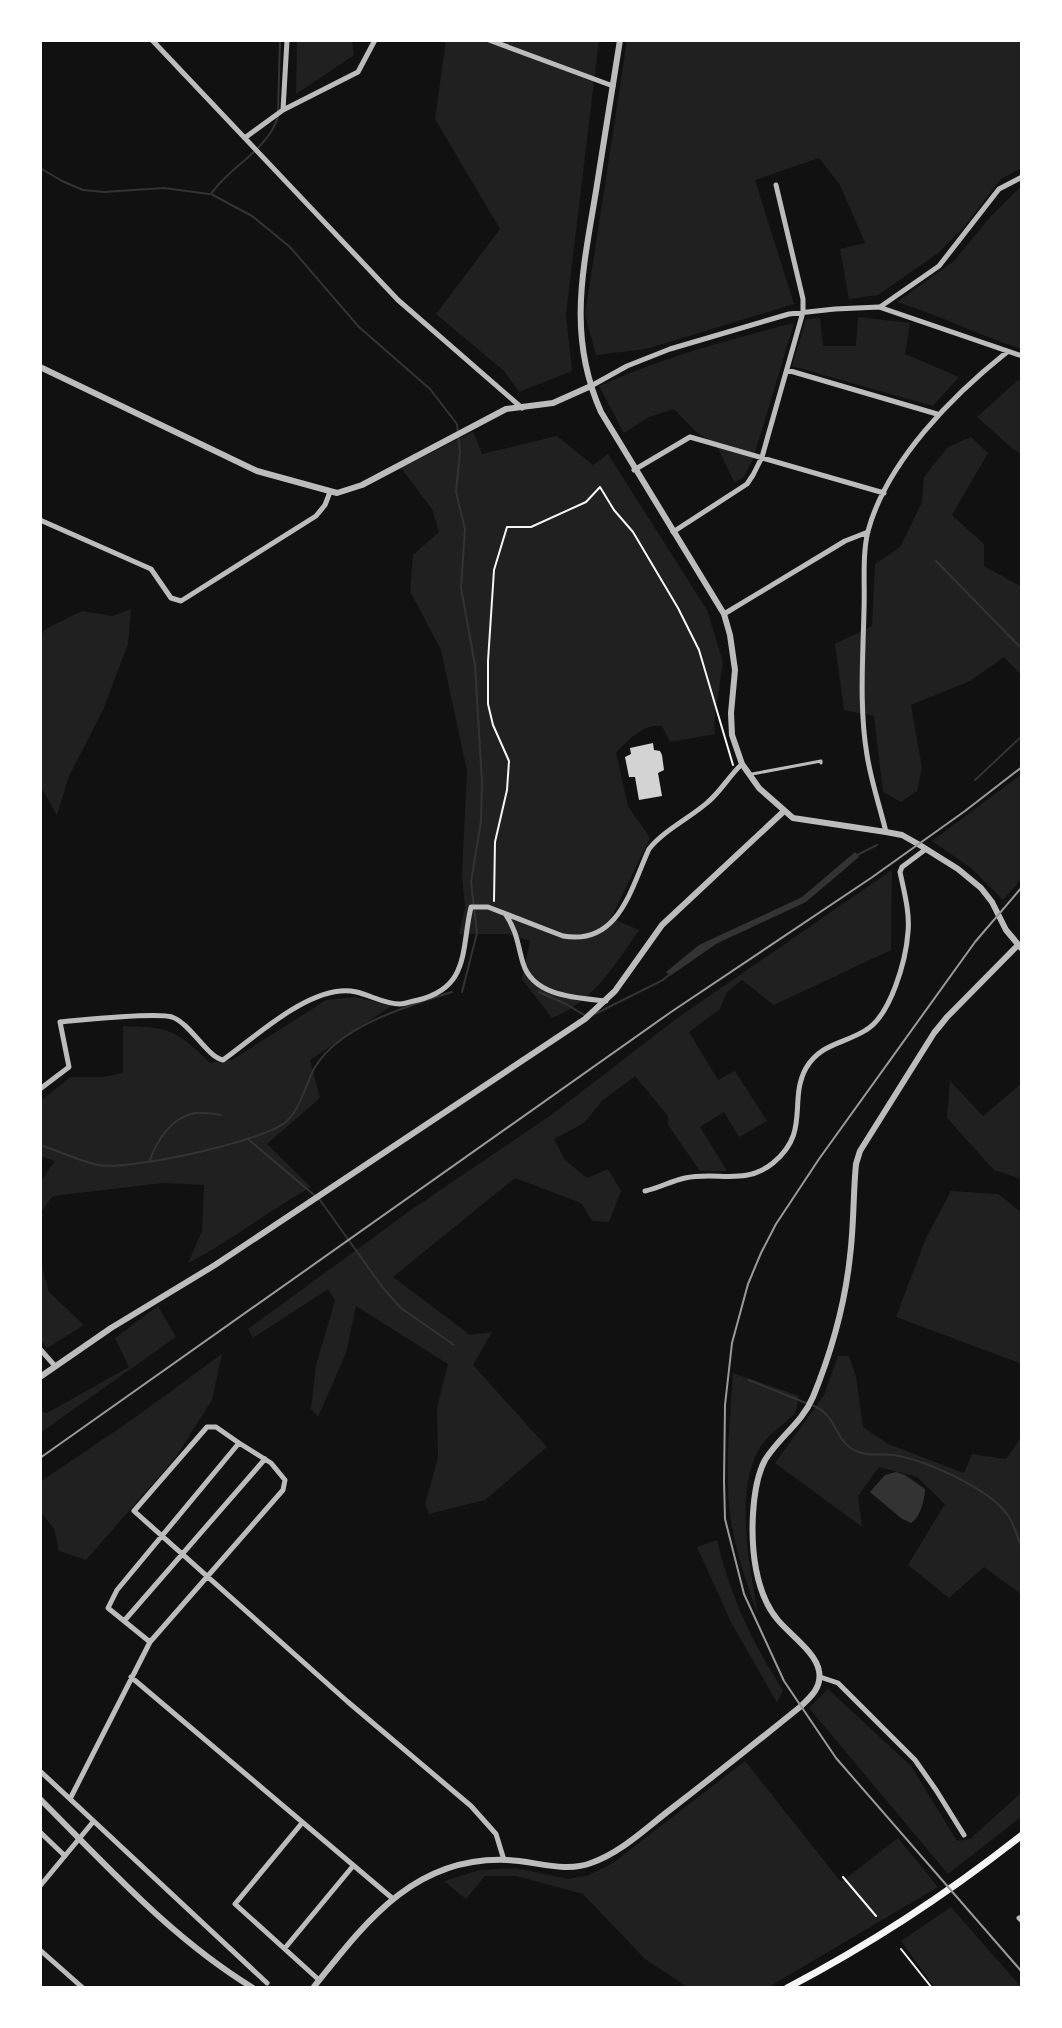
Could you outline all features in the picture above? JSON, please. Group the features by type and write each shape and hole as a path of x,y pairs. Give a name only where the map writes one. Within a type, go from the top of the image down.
{"main road":[{"path":"787,1988 868,1944 943,1896 1022,1835"}],"street":[{"path":"152,40 398,300 522,408"},
{"path":"283,110 287,40"},
{"path":"246,137 283,110 358,72 375,40"},
{"path":"489,40 613,86"},
{"path":"313,1988 366,1922 392,1898 431,1875 467,1864 504,1860 573,1867 600,1859 634,1839 816,1691 820,1677 815,1660 775,1616 761,1590 753,1536 753,1512 764,1462 808,1409 835,1333 844,1292 853,1225 856,1164 860,1151 934,1033 1020,947 981,888 958,869 902,835 806,822 783,812 739,766 731,713 735,670 724,614 601,412 591,386 581,336 579,299 620,40"},
{"path":"879,307 939,266 999,189 1022,177"},
{"path":"673,532 747,484 762,457 803,312 803,299 776,185"},
{"path":"40,367 241,465 330,492 344,492 506,409 553,403 627,366 670,349 803,312 879,307 1022,356"},
{"path":"886,832 867,756 864,726 862,690 868,532 884,493 937,414 970,381 1007,352"},
{"path":"787,370 937,414"},
{"path":"634,470 690,437 884,493"},
{"path":"40,520 151,569 171,598 181,601 316,516 330,492"},
{"path":"724,614 845,541 868,532"},
{"path":"749,775 772,768 821,763"},
{"path":"40,1089 69,1067 60,1022 170,1017 194,1033 217,1059 223,1060 299,1006 324,994 358,991 399,1004 434,996 449,987 462,960 471,907 494,910 575,939 589,936 612,924 655,841 713,798 739,766"},
{"path":"40,1377 228,1256 559,1036 606,1001 654,933 783,812"},
{"path":"645,1191 688,1177 748,1177 774,1162 798,1124 801,1084 805,1070 815,1056 823,1049 859,1034 880,1019 894,988 908,931 900,872 926,849"},
{"path":"505,914 517,932 527,973 541,985 567,997 606,1001"},
{"path":"40,1349 55,1366"},
{"path":"70,1799 150,1642 205,1577 277,1500 283,1490 285,1480 268,1461 216,1427 207,1427 134,1511 205,1577 471,1806 496,1834 504,1860"},
{"path":"150,1642 108,1608 117,1590 239,1443"},
{"path":"124,1621 268,1461"},
{"path":"131,1677 392,1898"},
{"path":"820,1677 838,1683 915,1760 964,1835"},
{"path":"40,1771 267,1983"},
{"path":"40,1799 159,1919 253,1988"},
{"path":"40,1886 93,1822"},
{"path":"302,1823 235,1904 319,1980"},
{"path":"40,1832 65,1856"},
{"path":"285,1948 353,1866"},
{"path":"40,1950 83,1988"}],"path":[{"path":"494,910 495,842 507,790 509,761 493,725 488,704 488,661 494,570 507,527 531,527 586,502 600,487 640,543 699,650 729,758 739,766"},
{"path":"843,1877 876,1916"},
{"path":"901,1949 932,1988"}],"shaded area":[{"path":"297,40 352,40 354,55 296,94"},
{"path":"446,40 599,40 566,314 572,371 519,392 504,371 436,314 500,229 435,119"},
{"path":"627,40 1022,40 1022,168 1001,179 964,227 937,254 878,295 849,299 840,249 865,243 840,185 819,158 755,180 794,304 646,349 596,355 585,315"},
{"path":"1022,185 1022,349 897,302 954,261 991,216"},
{"path":"858,317 910,323 905,354 959,377 933,406 792,366 806,319 820,318 823,346 856,346"},
{"path":"794,323 753,459 743,478 734,482 716,444 696,432 674,409 649,417 624,433 599,386 695,350"},
{"path":"1018,380 1022,383 1022,454 977,417"},
{"path":"473,432 482,454 557,436 593,465 608,454 707,610 723,662 715,734 670,742 662,726 648,727 616,752 628,806 650,838 611,918 639,930 612,969 591,992 567,1011 552,1018 522,979 530,941 508,934 459,934 465,908 462,874 467,771 441,650 410,591 413,555 439,532 432,509 401,468"},
{"path":"971,437 988,453 952,515 984,544 984,566 1022,587 1022,676 1004,657 970,681 911,705 922,768 917,791 901,802 883,792 874,716 844,710 835,644 872,626 875,564 900,547 922,502 924,477 948,447"},
{"path":"131,609 128,644 103,710 69,776 57,815 40,786 40,646 44,630 82,611 113,616"},
{"path":"1022,774 1022,878 1003,900 971,868 932,841"},
{"path":"855,852 859,857 806,902 716,944 670,976 666,972 699,945 802,897"},
{"path":"892,870 891,950 774,1005 742,980 727,992 720,1009 689,1032 718,1080 735,1071 767,1121 739,1137 724,1112 700,1127 727,1171 700,1171 668,1125 668,1116 635,1076 602,1101 584,1123 554,1139 565,1160 587,1178 608,1169 621,1191 609,1222 592,1221 581,1203 515,1178 393,1277 470,1335 492,1332 473,1365 547,1447 485,1500 429,1514 425,1504 438,1458 437,1408 448,1364 356,1306 346,1353 318,1417 311,1409 316,1365 335,1301 328,1289 253,1338 248,1329 411,1210 554,1113 676,1019"},
{"path":"354,997 393,1005 310,1060 320,1098 267,1144 311,1187 188,1263 202,1231 204,1185 163,1183 53,1196 40,1213 40,1183 55,1161 40,1156 40,1101 71,1077 104,1077 123,1073 123,1026 171,1032 189,1043 210,1063 232,1060 326,1000"},
{"path":"950,1081 983,1116 1022,1083 1022,1179 994,1170 947,1118"},
{"path":"951,1191 998,1194 1022,1213 1022,1364 896,1317 926,1238"},
{"path":"40,1260 49,1292 84,1325 47,1348 40,1339"},
{"path":"158,1306 176,1337 40,1433 40,1411 47,1413 129,1367 115,1338"},
{"path":"222,1354 212,1400 176,1457 86,1560 59,1551 54,1529 40,1511 40,1482"},
{"path":"838,1356 849,1356 856,1377 863,1427 888,1444 964,1473 972,1454 1006,1459 1022,1436 1022,1595 984,1567 949,1598 908,1565 945,1504 917,1477 879,1467 858,1496 862,1527 775,1463 824,1395"},
{"path":"733,1373 799,1396 794,1414 759,1449 747,1487 746,1531 758,1615 739,1557 729,1503 728,1447"},
{"path":"896,1472 925,1489 921,1508 911,1523 870,1492 885,1475"},
{"path":"717,1540 743,1618 783,1690 777,1703 731,1622 697,1547"},
{"path":"828,1689 911,1766 957,1841 970,1839 1022,1792 1022,1816 948,1874 809,1708"},
{"path":"745,1761 841,1882 898,1838 938,1887 767,1988 689,1988 645,1959 583,1894 516,1876 485,1876 466,1899 444,1881 480,1870 515,1868 569,1879 589,1875 613,1863"},
{"path":"951,1907 1022,1988 935,1988 901,1941"}],"building":[{"path":"653,743 654,750 662,755 664,770 658,773 662,796 639,800 635,777 629,777 625,757 631,754 630,748"}],"waterway":[{"path":"278,111 280,40"},
{"path":"278,117 266,139 211,194 252,216 290,247 359,327 430,389 457,424 460,452 456,492 465,529 461,588 475,665 482,782 481,821 471,882 477,933 462,992"},
{"path":"40,168 83,190 104,192 164,188 209,194"},
{"path":"936,561 1022,649"},
{"path":"975,780 1022,736"},
{"path":"857,855 877,845"},
{"path":"595,1014 670,974"},
{"path":"40,1145 98,1165 114,1166 196,1153 253,1137 287,1121 300,1102 315,1067 341,1040 377,1019 452,992"},
{"path":"539,992 586,1016"},
{"path":"150,1160 161,1137 179,1119 195,1113 221,1115"},
{"path":"248,1139 320,1200 401,1308 454,1345"},
{"path":"749,1380 806,1403"},
{"path":"812,1405 831,1420 846,1444 857,1452 907,1458 955,1477 986,1495 1009,1518 1022,1548"}],"railway":[{"path":"40,1458 671,1012 871,878 1022,767"},
{"path":"1022,887 975,942 819,1159 776,1224 761,1253 748,1284 732,1343 725,1405 724,1481 725,1519 744,1594 784,1681 836,1758 1022,1972"}]}
